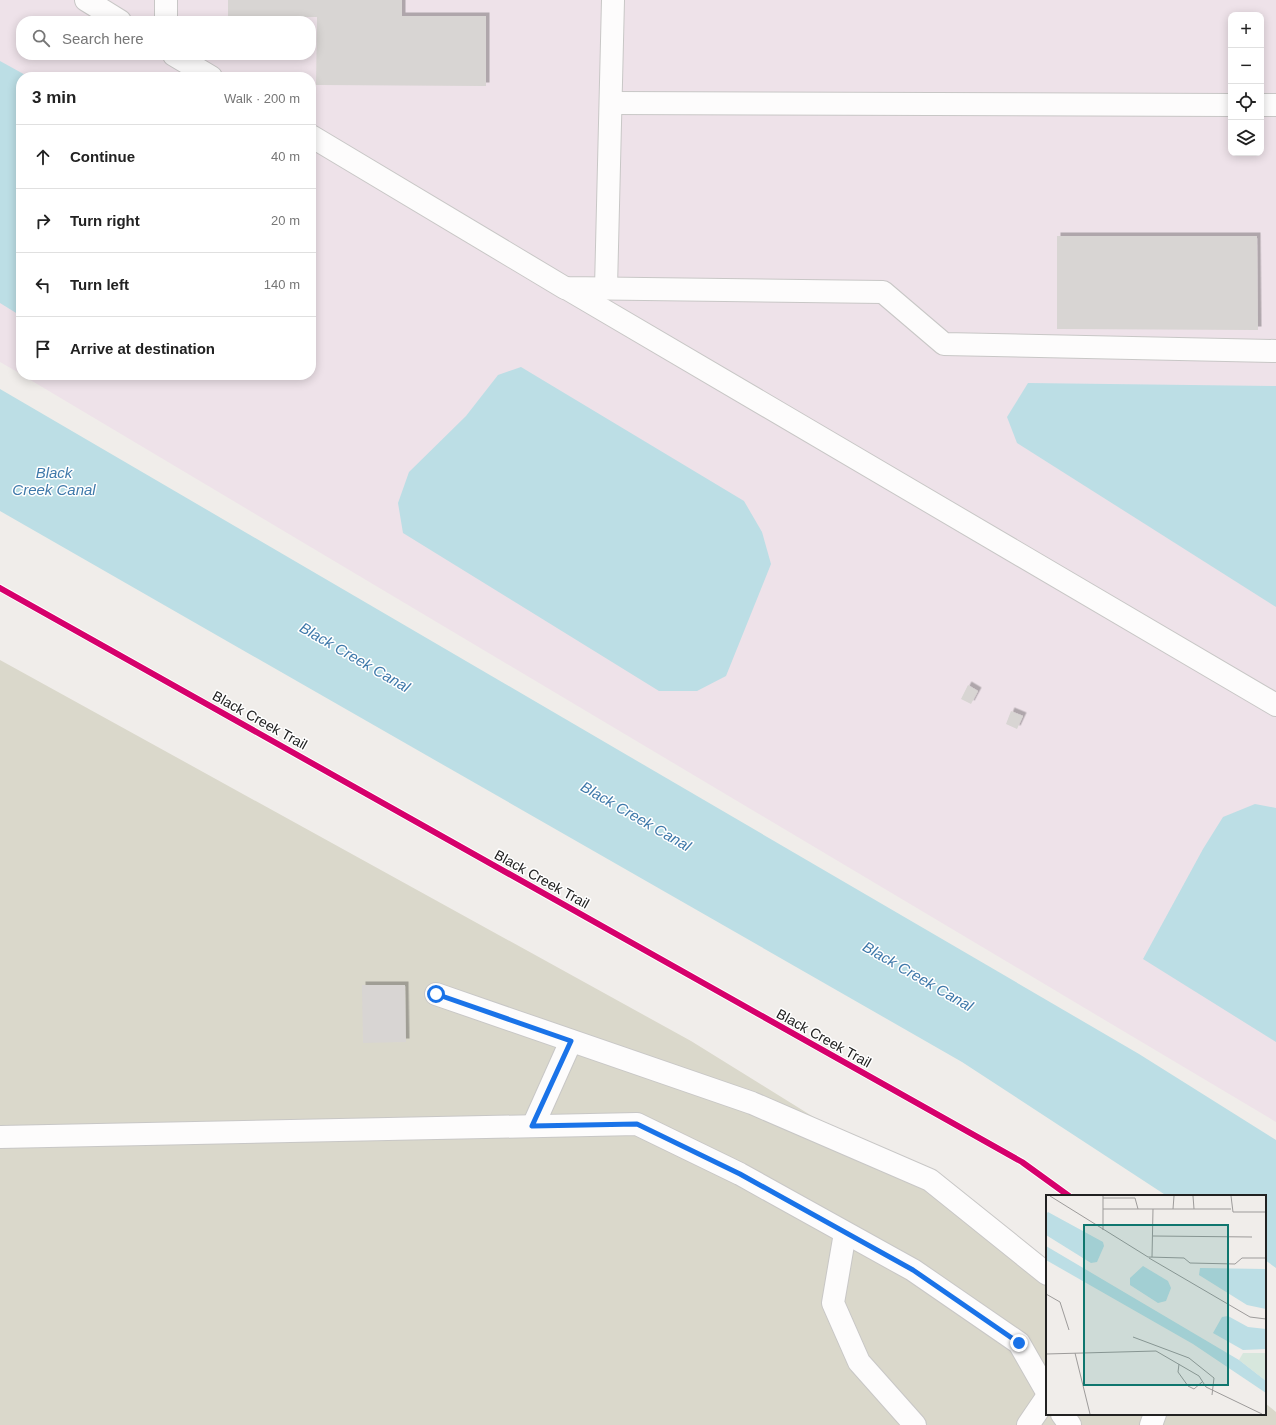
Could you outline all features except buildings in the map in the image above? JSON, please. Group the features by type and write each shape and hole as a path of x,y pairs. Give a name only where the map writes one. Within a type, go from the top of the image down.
{"lane":[{"path":"86,0 112,16"},
{"path":"166,0 166,16"},
{"path":"606,288 613,0"},
{"path":"182,60 203,72"},
{"path":"611,103 1228,105"},
{"path":"1264,105 1276,105"},
{"path":"316,139 565,288 1276,705"},
{"path":"565,288 883,292 944,344 1276,351"},
{"path":"436,994 752,1103 930,1180 1046,1273"},
{"path":"532,1126 571,1041"},
{"path":"0,1136 637,1124 740,1174 913,1270 1019,1343 1046,1390"},
{"path":"845,1233 833,1303 858,1362 914,1425"},
{"path":"1028,1425 1046,1398"},
{"path":"1063,1415 1070,1425"},
{"path":"1151,1425 1156,1415"}],"shaded area":[{"path":"0,0 1276,0 1276,1122 30,380 316,380 316,72 16,72 16,371 0,362"},
{"path":"0,660 691,1041 1046,1261 1046,1415 1266,1415 1266,1404 1276,1412 1276,1425 0,1425"}],"water":[{"path":"0,61 20,72 16,72 16,313 0,303"},
{"path":"521,367 744,501 762,532 771,564 726,676 697,691 659,691 403,533 398,503 409,472 466,416 498,375"},
{"path":"1028,383 1276,386 1276,607 1017,443 1007,417"},
{"name":"Black Creek Canal","path":"0,389 1139,1054 1276,1140 1276,1268 1266,1261 1266,1195 1165,1195 962,1062 0,511"},
{"path":"1255,804 1276,808 1276,1042 1143,959 1203,849 1223,817"}],"cycle path":[{"name":"Black Creek Trail","path":"0,588 1022,1162 1068,1195"}],"route":[{"path":"436,994 571,1041 532,1126 637,1124 740,1174 913,1270 1019,1343"}]}
